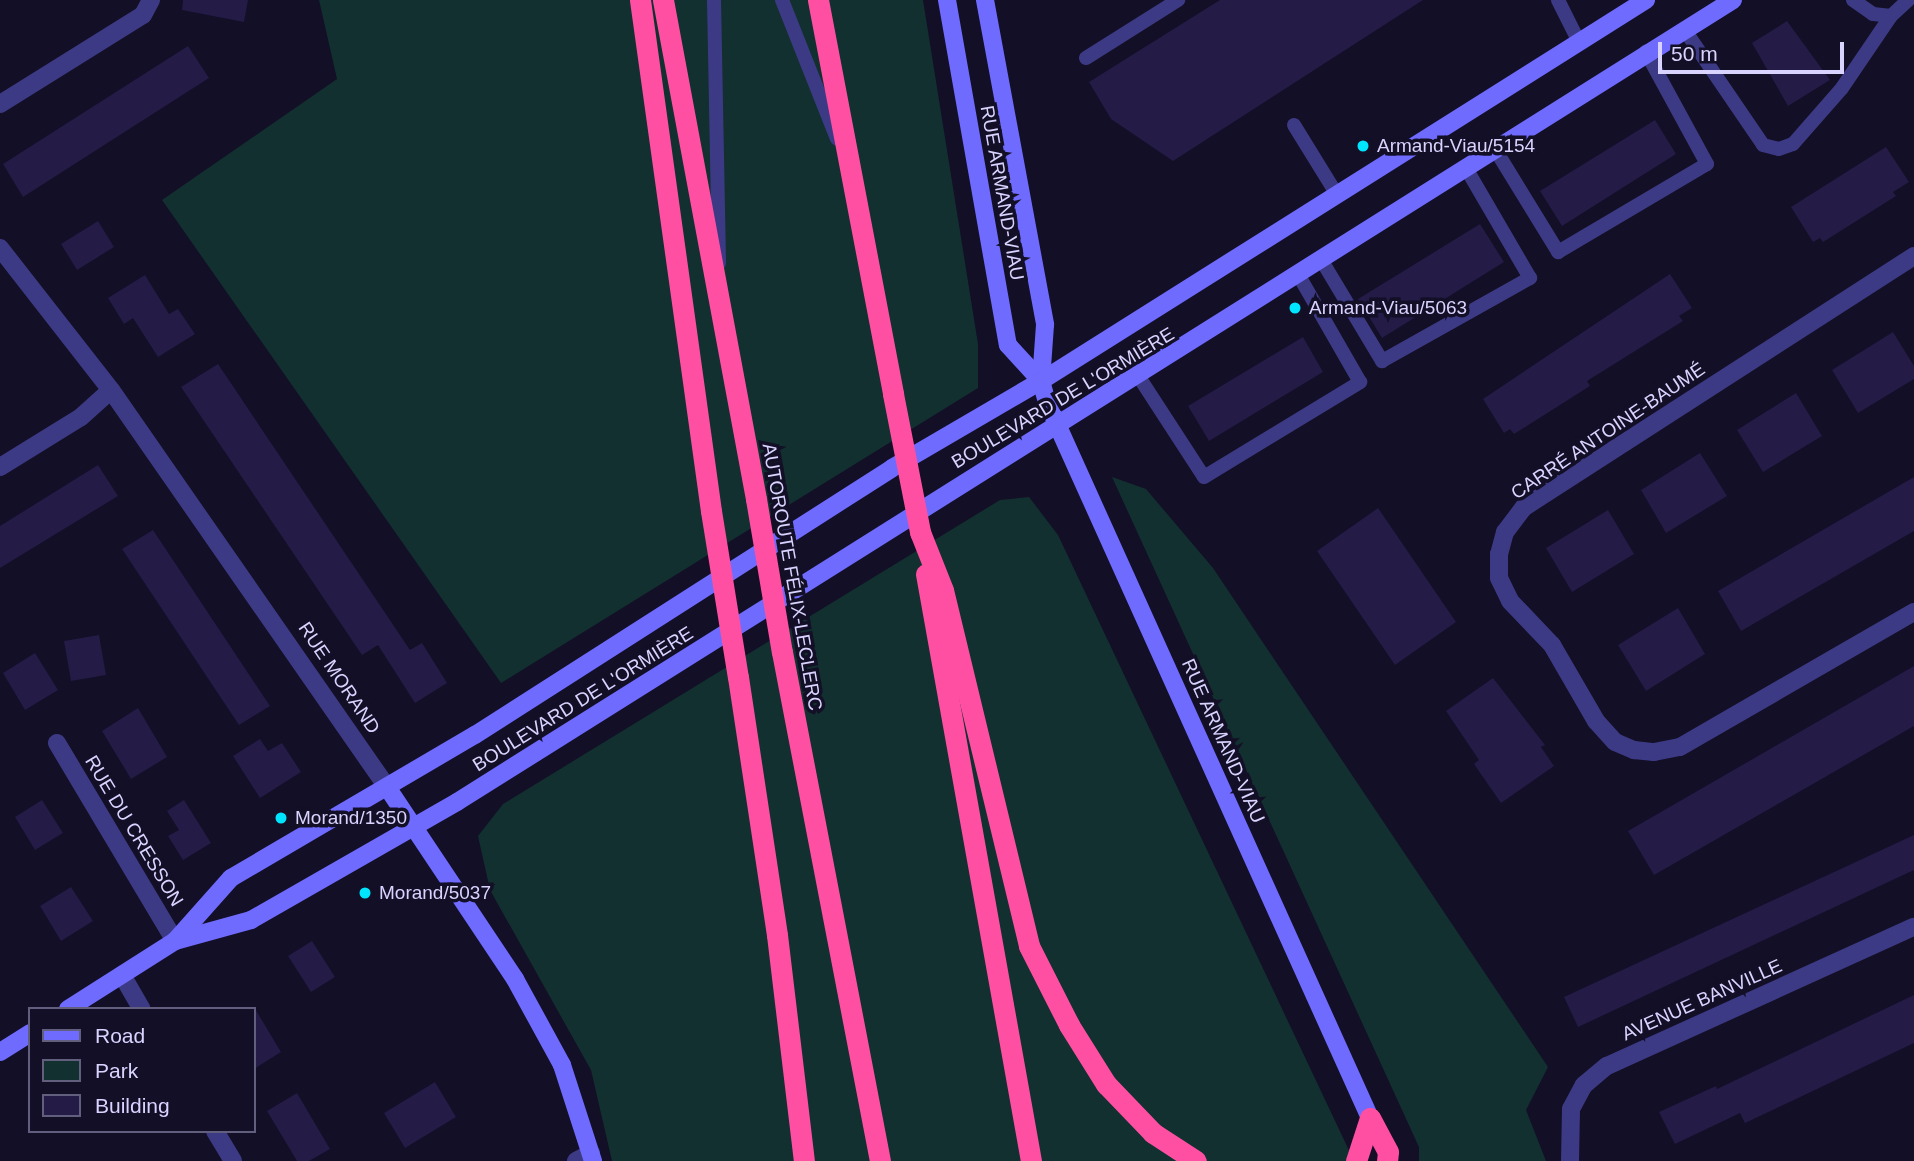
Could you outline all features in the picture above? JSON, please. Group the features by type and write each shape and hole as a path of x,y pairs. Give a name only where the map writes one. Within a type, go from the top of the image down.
{"highway":[{"path":"632,0 648,85 777,935 804,1161"},
{"path":"640,0 648,85"},
{"name":"AUTOROUTE FÉLIX-LECLERC","path":"663,0 782,652 880,1161"},
{"path":"818,0 847,164 920,532 1031,1161"},
{"path":"920,532 943,590 1029,946 1069,1025 1106,1084 1153,1133 1196,1161"},
{"path":"1356,1161 1370,1118"},
{"path":"1370,1118 1388,1152 1387,1161"}],"main road":[{"name":"RUE ARMAND-VIAU","path":"947,0 1008,345 1041,381"},
{"name":"RUE ARMAND-VIAU","path":"985,0 1045,324 1041,381 1057,427 1370,1118"},
{"name":"BOULEVARD DE L'ORMIÈRE","path":"175,941 231,878 387,787 892,468 1041,381 1336,193 1647,0"},
{"name":"BOULEVARD DE L'ORMIÈRE","path":"175,941 251,920 413,828 704,650 876,535 1139,377 1646,52 1733,0"},
{"name":"RUE MORAND","path":"387,787 515,979 562,1065 587,1158"},
{"path":"71,1007 175,941"},
{"path":"0,1052 28,1034"}],"street":[{"path":"0,104 143,15 151,0"},
{"name":"RUE MORAND","path":"0,248 111,390 387,787"},
{"name":"CARRÉ ANTOINE-BAUMÉ","path":"1914,256 1524,508 1505,532 1499,554 1499,578 1510,601 1552,645 1597,721 1615,742 1634,750 1654,752 1680,747 1914,612"},
{"path":"0,467 81,417 111,390"},
{"name":"RUE DU CRESSON","path":"57,743 175,941"},
{"name":"AVENUE BANVILLE","path":"1570,1161 1571,1109 1584,1085 1608,1066 1914,927"},
{"path":"122,975 141,1007"},
{"path":"216,1133 233,1161"}],"lane":[{"path":"714,0 721,320"},
{"path":"782,0 847,164"},
{"path":"1086,58 1178,0"},
{"path":"1558,0 1579,42"},
{"path":"1853,0 1873,14 1891,16"},
{"path":"1684,29 1763,145 1779,149 1793,144 1842,88 1891,16 1908,0"},
{"path":"1495,149 1558,252 1706,164 1646,52"},
{"path":"1294,125 1336,193"},
{"path":"1322,261 1382,361 1530,278 1466,168"},
{"path":"1139,377 1204,477 1360,382 1299,276"}],"green space":[{"path":"319,0 923,0 978,344 978,388 501,683 162,200 337,79"},
{"path":"1112,477 1146,489 1213,568 1548,1067 1526,1110 1546,1161 1419,1161 1419,1147"},
{"path":"1029,497 1058,535 1354,1161 612,1161 591,1070 490,890 478,836 503,804 1000,500"}],"building":[{"path":"183,0 248,0 244,22 182,10"},
{"path":"1220,0 1423,0 1173,161 1111,119 1089,82"},
{"path":"1787,21 1830,80 1788,106 1752,43"},
{"path":"188,46 209,78 23,197 3,164"},
{"path":"1655,120 1676,154 1562,226 1540,191"},
{"path":"1886,147 1909,182 1893,192 1896,196 1823,242 1820,238 1813,242 1791,207"},
{"path":"98,221 114,247 77,270 61,244"},
{"path":"1480,224 1504,262 1382,338 1358,299"},
{"path":"1670,274 1692,308 1679,316 1683,321 1587,381 1590,386 1514,434 1510,429 1504,433 1483,399"},
{"path":"145,275 169,314 178,309 195,334 158,357 133,318 124,324 108,298"},
{"path":"1893,332 1914,366 1914,379 1858,413 1832,370"},
{"path":"1303,337 1323,372 1209,441 1188,406"},
{"path":"218,364 410,650 422,643 447,683 415,703 378,645 362,655 181,387"},
{"path":"1796,393 1822,436 1763,472 1737,430"},
{"path":"1700,453 1727,496 1666,533 1641,490"},
{"path":"98,465 118,496 0,568 0,526"},
{"path":"1914,477 1914,531 1741,631 1718,591"},
{"path":"1378,508 1456,622 1395,665 1317,551"},
{"path":"1608,510 1634,554 1572,592 1546,548"},
{"path":"153,530 270,706 239,725 122,549"},
{"path":"1678,608 1705,654 1646,691 1618,645"},
{"path":"99,635 106,675 71,681 64,641"},
{"path":"35,653 58,690 25,710 3,673"},
{"path":"1914,666 1914,726 1654,875 1628,831"},
{"path":"1493,678 1545,745 1541,747 1554,766 1501,803 1474,764 1479,760 1446,711"},
{"path":"138,708 167,757 131,779 102,731"},
{"path":"260,739 268,751 282,743 301,772 260,798 233,756"},
{"path":"42,800 63,833 35,850 15,817"},
{"path":"184,800 211,843 183,860 168,836 179,830 167,811"},
{"path":"1914,835 1914,870 1578,1027 1564,997"},
{"path":"71,887 93,921 61,941 40,906"},
{"path":"312,941 335,977 311,992 288,956"},
{"path":"1914,995 1914,1043 1745,1123 1740,1113 1675,1144 1659,1112 1716,1086 1717,1089"},
{"path":"256,1010 281,1052 256,1068"},
{"path":"435,1082 456,1117 405,1148 384,1113"},
{"path":"297,1093 330,1149 309,1161 297,1161 267,1111"}],"place":[{"name":"Armand-Viau/5154","path":"1363,146"},
{"name":"Armand-Viau/5063","path":"1295,308"},
{"name":"Morand/1350","path":"281,818"},
{"name":"Morand/5037","path":"365,893"}]}
